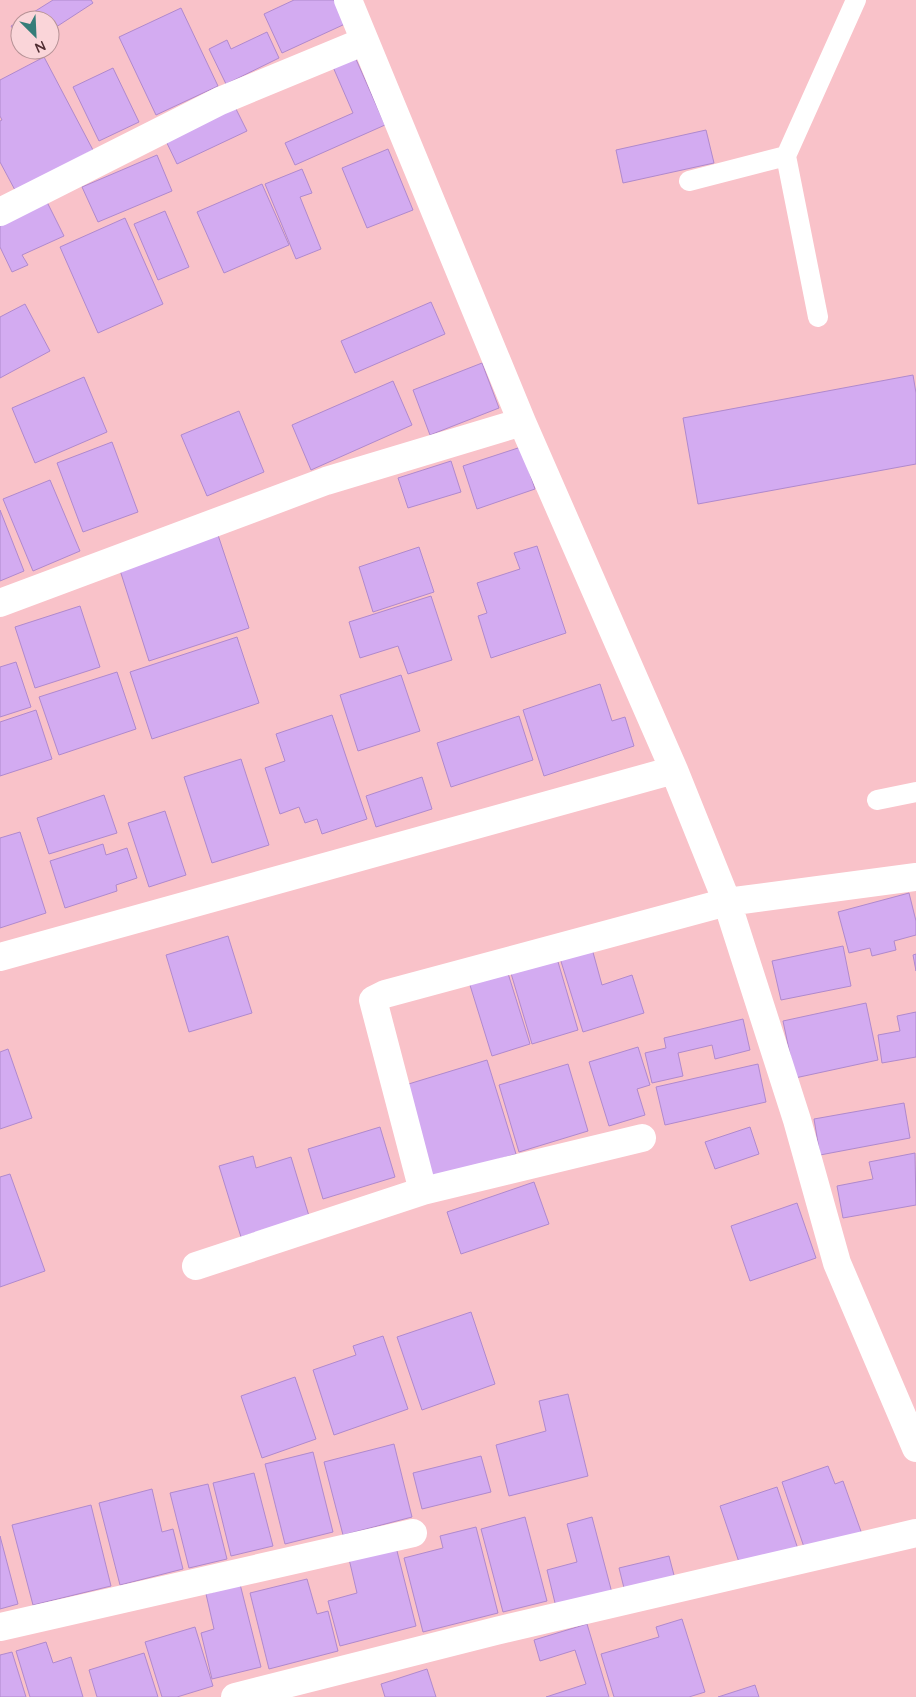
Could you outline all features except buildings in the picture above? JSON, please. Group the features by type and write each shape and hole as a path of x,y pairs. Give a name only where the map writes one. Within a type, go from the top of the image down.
{"street":[{"path":"348,0 522,422 674,770 728,902 797,1120 837,1263 916,1448"},
{"path":"0,212 220,101 365,41"},
{"path":"0,603 326,481 522,422"},
{"path":"0,957 674,770"},
{"path":"423,1192 373,1000 385,994 728,902 916,878"},
{"path":"196,1266 423,1192 642,1138"},
{"path":"0,1627 413,1533"},
{"path":"234,1697 496,1631 916,1534"}],"lane":[{"path":"818,317 786,156 856,0"},
{"path":"689,181 786,156"},
{"path":"877,800 916,792"}]}
